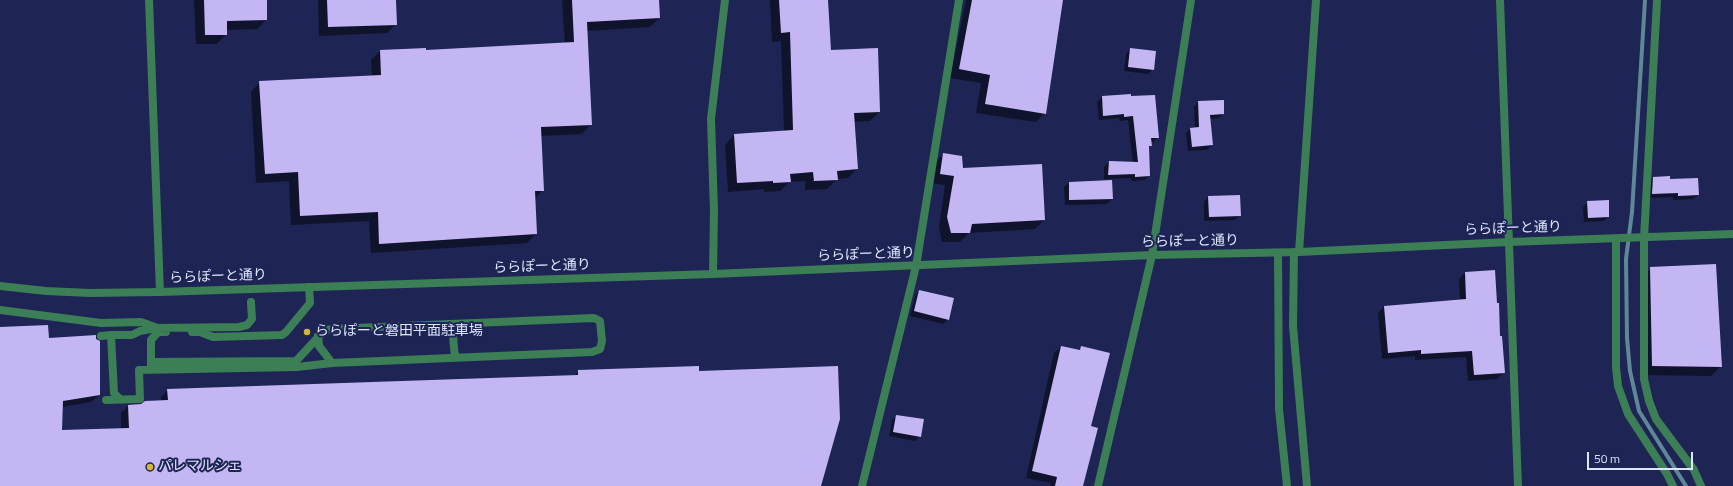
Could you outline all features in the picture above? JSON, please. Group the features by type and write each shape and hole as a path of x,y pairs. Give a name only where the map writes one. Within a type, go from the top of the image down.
{"street":[{"path":"149,0 160,292"},
{"path":"713,274 714,211 711,120 725,0"},
{"path":"862,486 916,266 959,0"},
{"path":"1098,486 1152,255 1191,0"},
{"path":"1307,486 1292,326 1316,0"},
{"path":"1500,0 1518,486"},
{"path":"1657,0 1644,238 1644,378 1649,401 1656,420 1694,470 1701,486"},
{"name":"ららぽーと通り","path":"0,286 83,293 160,292 713,274 1152,255 1297,252 1509,242 1733,234"},
{"path":"1616,239 1616,367 1618,386 1628,414 1667,474 1672,486"},
{"path":"1278,252 1279,409 1287,486"},
{"path":"151,365 151,340 158,332 200,332 213,337 282,335 310,303 309,287"},
{"path":"101,336 132,335 140,331 156,328 239,327 246,325 252,319 251,302"},
{"path":"0,310 101,323 141,322 156,328"},
{"path":"106,400 140,399 139,370 151,365 296,361 318,336 324,331 331,329 594,318 600,321 602,341 600,349 592,352 332,363 297,367 151,365"},
{"path":"452,325 456,358"},
{"path":"112,335 114,393 120,400"},
{"path":"318,336 319,346 332,363"}],"building":[{"path":"204,0 267,0 267,20 227,21 227,35 205,35"},
{"path":"327,0 396,0 397,25 328,27"},
{"path":"572,0 659,0 660,18 587,22 592,125 541,127 544,191 535,191 537,234 379,244 378,212 300,216 298,172 265,174 259,81 381,75 380,50 426,48 426,50 574,42"},
{"path":"779,0 828,0 831,50 878,48 880,112 854,113 858,169 837,171 838,180 814,181 813,172 790,174 791,182 773,183 773,181 737,183 734,134 793,130 790,32 781,33"},
{"path":"972,0 1063,0 1046,114 985,104 990,75 959,69"},
{"path":"1130,48 1156,51 1154,70 1128,67"},
{"path":"1131,94 1131,96 1155,95 1159,138 1151,138 1152,146 1149,146 1150,176 1135,177 1135,174 1108,175 1109,161 1138,162 1133,116 1124,117 1124,114 1103,116 1102,96"},
{"path":"1224,100 1224,114 1210,115 1213,145 1192,147 1190,128 1199,127 1198,101"},
{"path":"943,153 962,156 963,168 1042,164 1045,220 972,224 970,233 951,233 947,217 954,176 940,174"},
{"path":"1670,176 1670,179 1698,178 1699,195 1678,196 1678,193 1652,194 1653,177"},
{"path":"1112,180 1113,199 1069,200 1069,182"},
{"path":"1240,195 1241,216 1209,217 1208,196"},
{"path":"1609,200 1609,217 1588,218 1587,201"},
{"path":"1716,264 1722,367 1652,366 1650,267"},
{"path":"1495,270 1497,303 1499,303 1500,336 1502,336 1505,373 1474,375 1472,351 1421,354 1421,350 1388,353 1384,306 1466,299 1465,272"},
{"path":"919,290 954,298 949,320 914,311"},
{"path":"48,325 49,338 96,335 96,339 100,341 100,395 63,401 62,430 129,428 128,405 141,404 145,401 168,400 167,389 578,375 578,370 699,366 699,371 838,366 840,419 821,486 0,486 0,327"},
{"path":"1061,346 1080,350 1081,346 1110,353 1091,426 1098,428 1083,486 1055,486 1057,477 1032,471"},
{"path":"896,415 924,419 921,437 893,432"}],"waterway":[{"path":"1645,0 1632,212 1626,259 1627,338 1630,371 1639,411 1686,486"}],"place":[{"name":"ららぽーと磐田平面駐車場","path":"307,332"},
{"name":"パレマルシェ","path":"150,467"}]}
